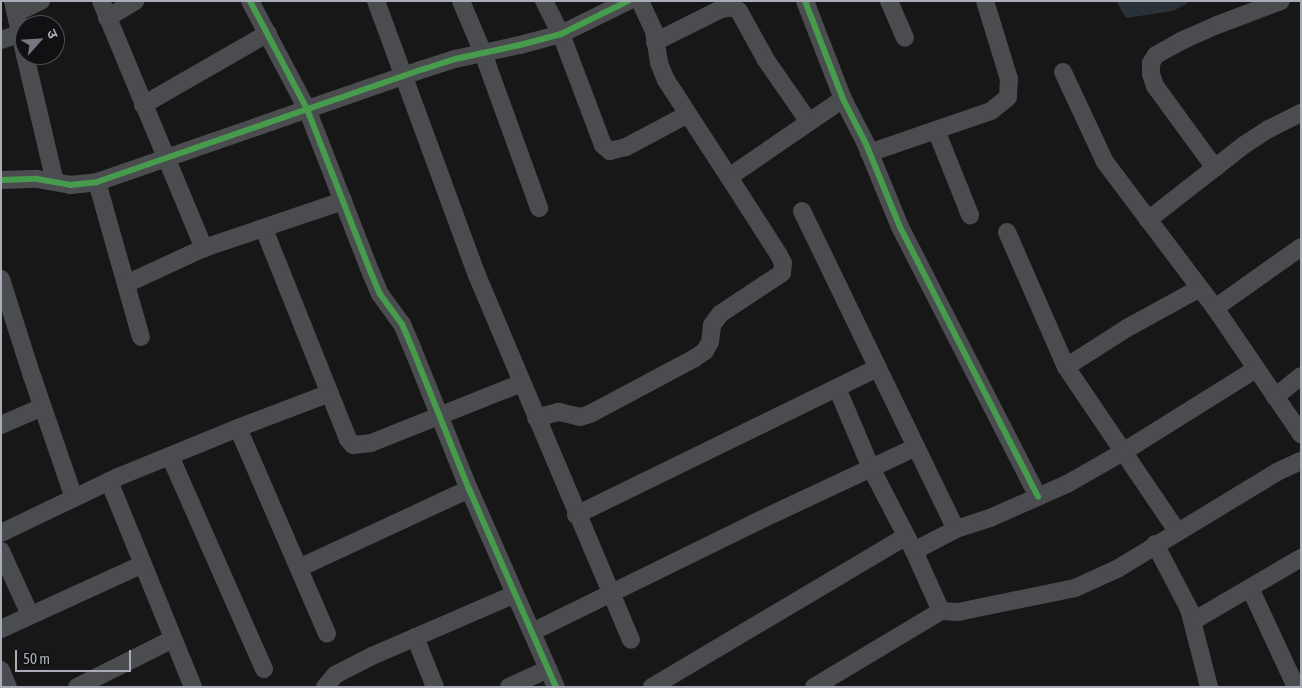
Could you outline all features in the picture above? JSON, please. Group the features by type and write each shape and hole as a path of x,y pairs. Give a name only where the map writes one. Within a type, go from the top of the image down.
{"street":[{"path":"14,7 41,1"},
{"path":"135,1 104,9 204,248"},
{"path":"250,1 307,109 380,294 402,324 469,489 556,687"},
{"path":"376,1 476,273 630,640"},
{"path":"461,1 483,53 539,208"},
{"path":"544,1 561,34 603,145 610,151 626,147 688,114"},
{"path":"1,180 25,179 76,185 97,182 456,59 561,34 628,1"},
{"path":"536,418 560,412 580,417 590,414 695,358 705,350 710,342 712,325 720,314 782,273 783,263 779,255 666,80 659,63 654,31 640,1"},
{"path":"805,1 843,99 869,153 900,227 1038,496"},
{"path":"869,153 991,111 1008,98 1009,79 985,1"},
{"path":"1215,168 1155,86 1151,74 1151,63 1156,56 1181,41 1281,1"},
{"path":"891,2 904,38"},
{"path":"655,42 721,9 733,7 739,11 766,60 809,122"},
{"path":"143,105 268,33"},
{"path":"1,40 15,36"},
{"path":"27,65 54,182"},
{"path":"1063,72 1096,146 1120,184 1215,308 1301,434"},
{"path":"729,177 843,99"},
{"path":"1148,220 1193,183 1269,129 1301,114"},
{"path":"936,130 970,215"},
{"path":"97,182 140,337"},
{"path":"126,284 204,248 343,201"},
{"path":"802,211 956,529"},
{"path":"264,229 348,439 353,445 371,443 439,418 522,383"},
{"path":"1007,232 1066,367 1177,531"},
{"path":"1215,308 1301,247"},
{"path":"1,278 6,313 74,498"},
{"path":"1066,367 1127,328 1200,288"},
{"path":"576,515 878,368"},
{"path":"652,687 910,543 990,518 1067,484 1123,452 1256,369"},
{"path":"1274,397 1301,376"},
{"path":"837,388 871,468 910,543 941,611"},
{"path":"1,533 109,481 238,428 330,393"},
{"path":"1,425 42,407"},
{"path":"238,428 327,634"},
{"path":"532,632 609,593 916,447"},
{"path":"170,456 264,669"},
{"path":"814,687 941,611 958,612 1075,588 1117,568 1277,472 1301,460"},
{"path":"109,481 193,687"},
{"path":"299,568 469,489"},
{"path":"1155,544 1193,621 1209,687"},
{"path":"1,551 30,615"},
{"path":"1193,621 1301,558"},
{"path":"1,629 143,564"},
{"path":"1250,588 1296,687"},
{"path":"325,687 335,675 415,637 515,594"},
{"path":"415,637 435,687"},
{"path":"77,687 173,639"},
{"path":"509,687 548,669"},
{"path":"1,670 8,687"}],"shaded area":[{"path":"1116,1 1191,1 1173,11 1126,18"}],"cycle path":[{"path":"250,1 307,109 380,294 402,324 469,489 556,687"},
{"path":"1,180 37,179 70,185 97,182 455,59 561,34 628,1"},
{"path":"805,1 843,99 866,144 900,227 1038,497"}]}
